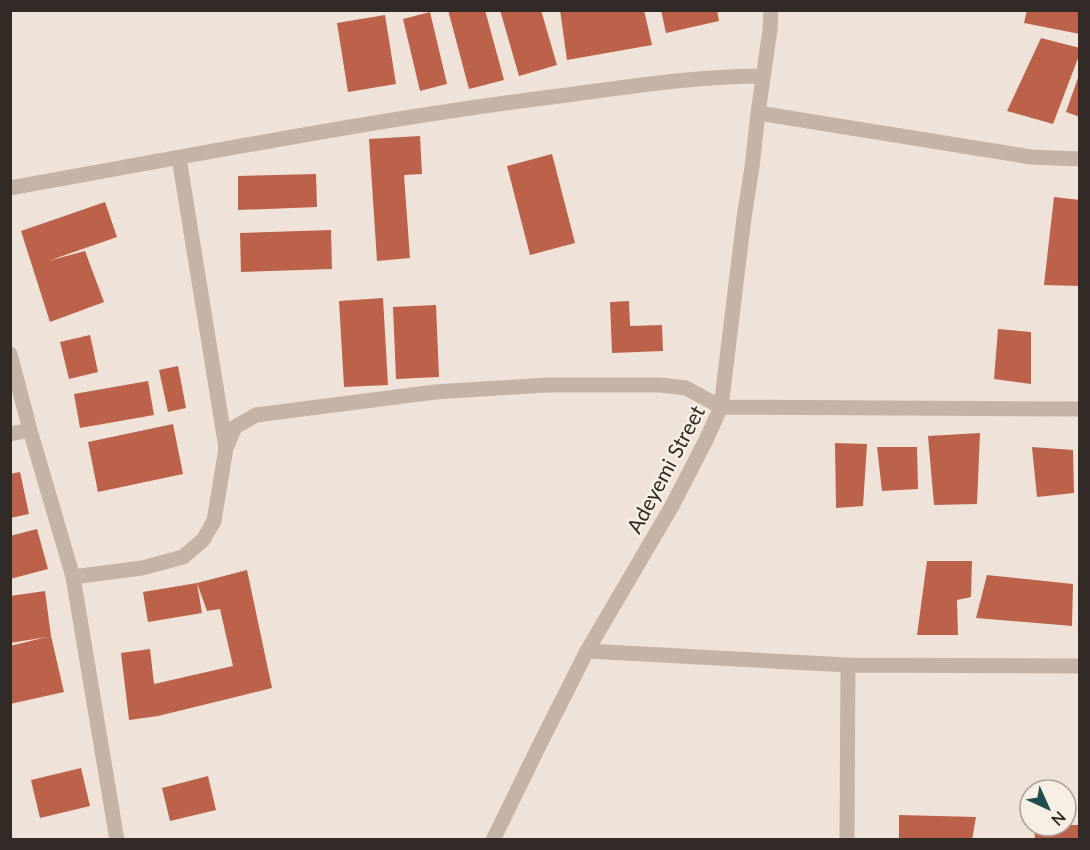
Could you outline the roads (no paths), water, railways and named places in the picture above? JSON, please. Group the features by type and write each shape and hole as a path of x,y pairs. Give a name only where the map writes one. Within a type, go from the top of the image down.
{"street":[{"name":"Adeyemi Street","path":"493,840 587,651 672,506 721,407 771,10"},
{"path":"10,188 360,125 520,101 726,76 763,76"},
{"path":"758,113 1031,157 1080,159"},
{"path":"179,158 226,448"},
{"path":"10,354 73,577 117,840"},
{"path":"73,577 142,568 183,556 203,540 214,521 226,448 235,427 256,415 435,392 547,385 660,385 686,388 721,407 1080,409"},
{"path":"10,434 30,430"},
{"path":"587,651 848,665 1080,666"},
{"path":"847,840 848,665"}]}
